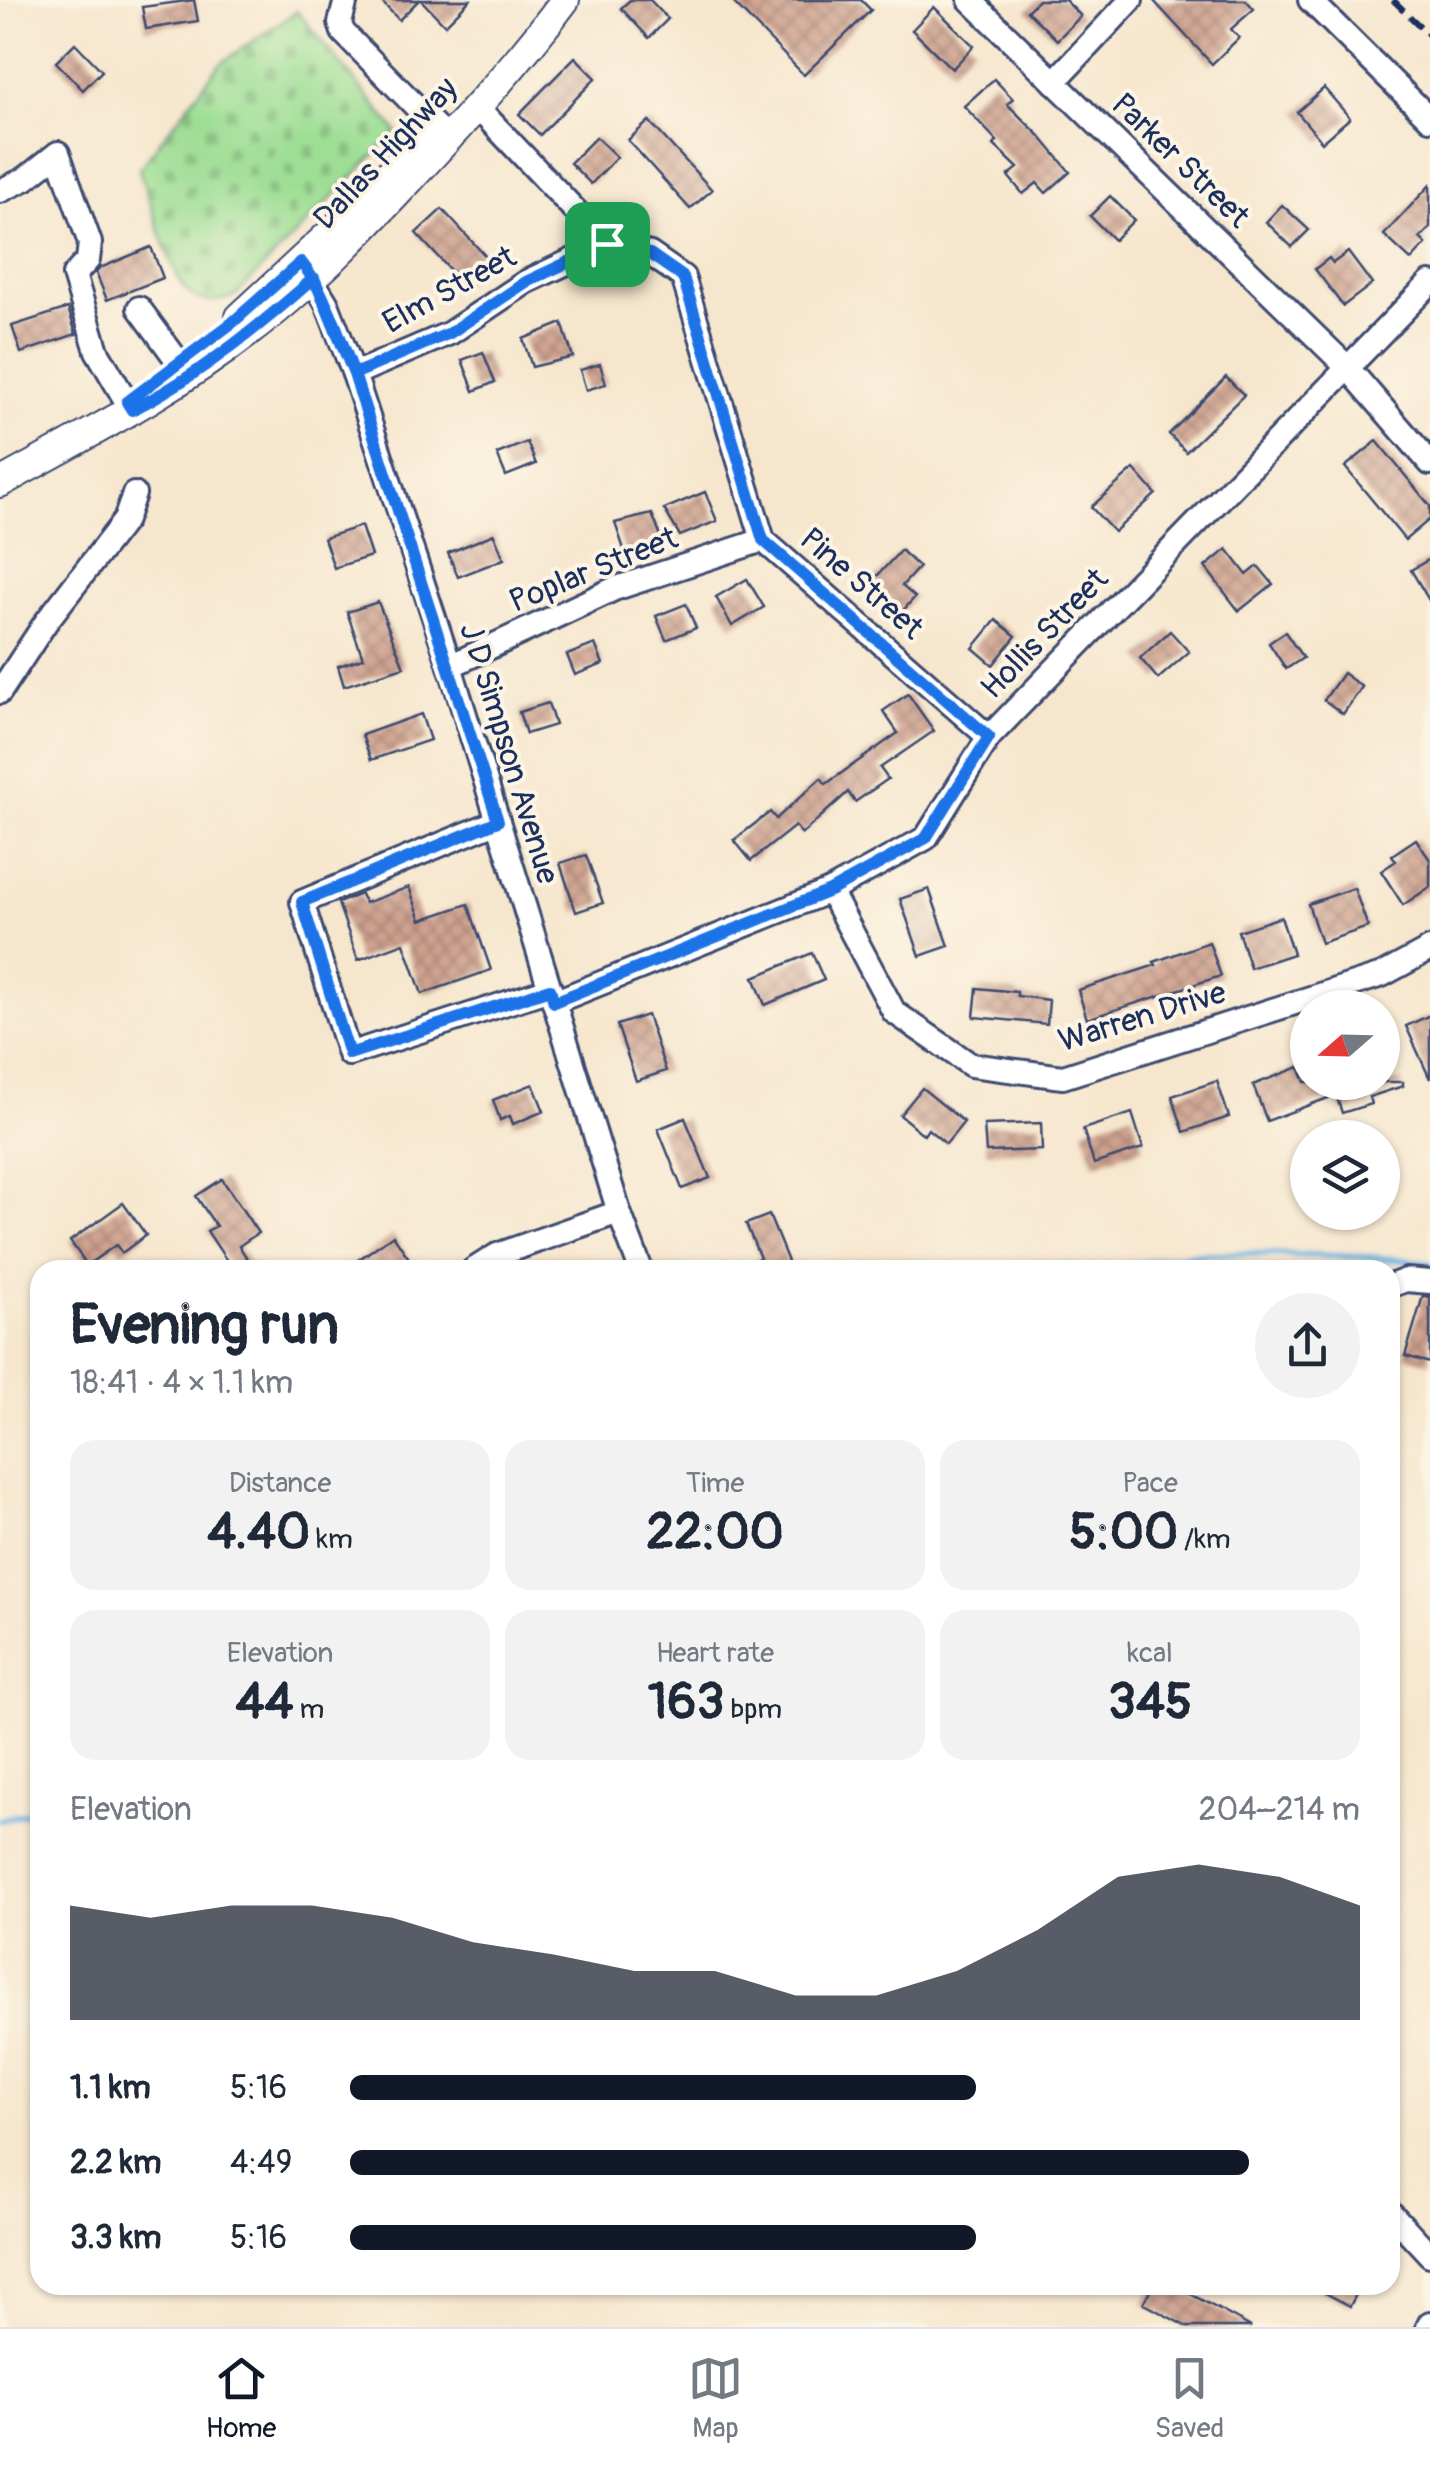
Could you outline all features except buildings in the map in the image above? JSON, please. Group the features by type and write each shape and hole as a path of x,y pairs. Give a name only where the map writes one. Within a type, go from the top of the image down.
{"main road":[{"name":"Dallas Highway","path":"0,483 88,434 244,336 435,126 526,31 564,0"},
{"name":"Dallas Highway","path":"129,406 307,270 477,107 564,0"}],"street":[{"path":"346,0 340,23 344,32 435,126"},
{"name":"Parker Street","path":"970,0 1347,366 1430,463"},
{"path":"1054,82 1131,0"},
{"path":"1310,0 1430,119"},
{"path":"477,107 607,244"},
{"path":"0,191 25,179 58,153 90,243 88,260 74,275 98,351 129,406"},
{"name":"Pine Street","path":"607,244 650,254 683,277 763,540 989,737"},
{"name":"Elm Street","path":"354,374 450,333 526,282 607,244"},
{"name":"J D Simpson Avenue","path":"307,270 354,374 637,1260"},
{"name":"Hollis Street","path":"498,821 302,902 349,1054 552,996 830,891 926,838 989,737 1430,283"},
{"path":"138,308 180,364"},
{"path":"0,692 46,622 125,520 134,494"},
{"name":"Poplar Street","path":"450,666 614,589 763,540"},
{"name":"Warren Drive","path":"830,891 894,1012 971,1065 1063,1078 1382,975 1430,949"},
{"path":"488,1260 619,1212"},
{"path":"1400,1282 1430,1282"},
{"path":"1400,2223 1430,2255"}],"green space":[{"path":"297,11 397,132 235,296 201,300 190,294 176,273 139,169 220,64"}],"waterway":[{"path":"1160,1260 1231,1253 1364,1257 1430,1264"},
{"path":"0,1820 30,1812"}],"railway":[{"path":"1393,0 1430,36"}],"route":[{"path":"607,244 526,282 450,333 354,374 327,304 314,278 301,262 232,323 127,402 132,410 149,402 244,336 314,278 354,374 498,821 302,902 349,1054 550,989 554,1002 830,891 926,838 989,737 763,540 683,277 650,254 607,244"}]}
